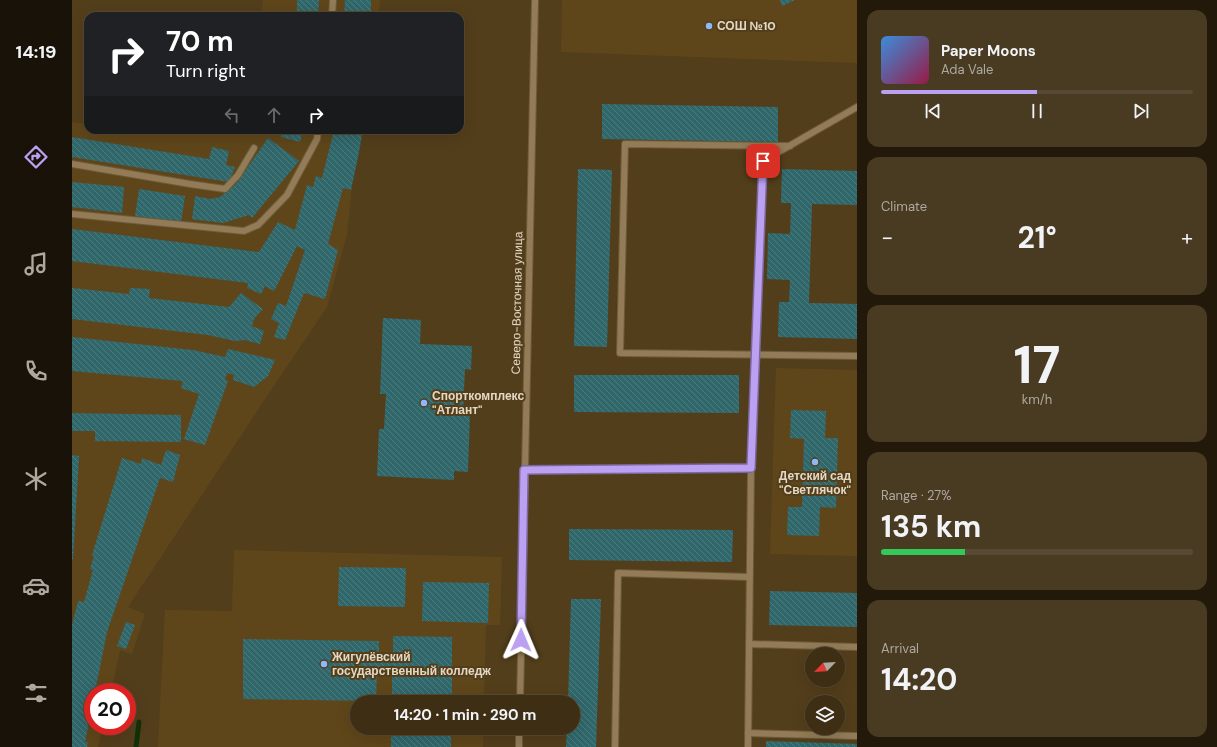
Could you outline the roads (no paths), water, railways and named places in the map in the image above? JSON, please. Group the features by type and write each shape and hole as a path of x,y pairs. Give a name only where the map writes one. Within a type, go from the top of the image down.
{"lane":[{"path":"332,12 333,0"},
{"name":"Северо-Восточная улица","path":"520,695 535,0"},
{"path":"748,747 751,468 763,161 857,107"},
{"path":"72,214 244,231 258,224 287,195 317,139 318,134"},
{"path":"790,146 626,144 620,353 857,356"},
{"path":"72,164 226,189 238,175 254,148"},
{"path":"524,470 751,468"},
{"path":"615,747 618,572 749,577"},
{"path":"749,644 857,647"},
{"path":"748,733 857,736"},
{"path":"519,747 520,735"}],"waterway":[{"path":"136,747 139,722"}],"place":[{"name":"СОШ №10","path":"709,26"},
{"name":"Спорткомплекс \"Атлант\"","path":"424,403"},
{"name":"Детский сад \"Светлячок\"","path":"815,462"},
{"name":"Жигулёвский государственный колледж","path":"324,664"}]}
